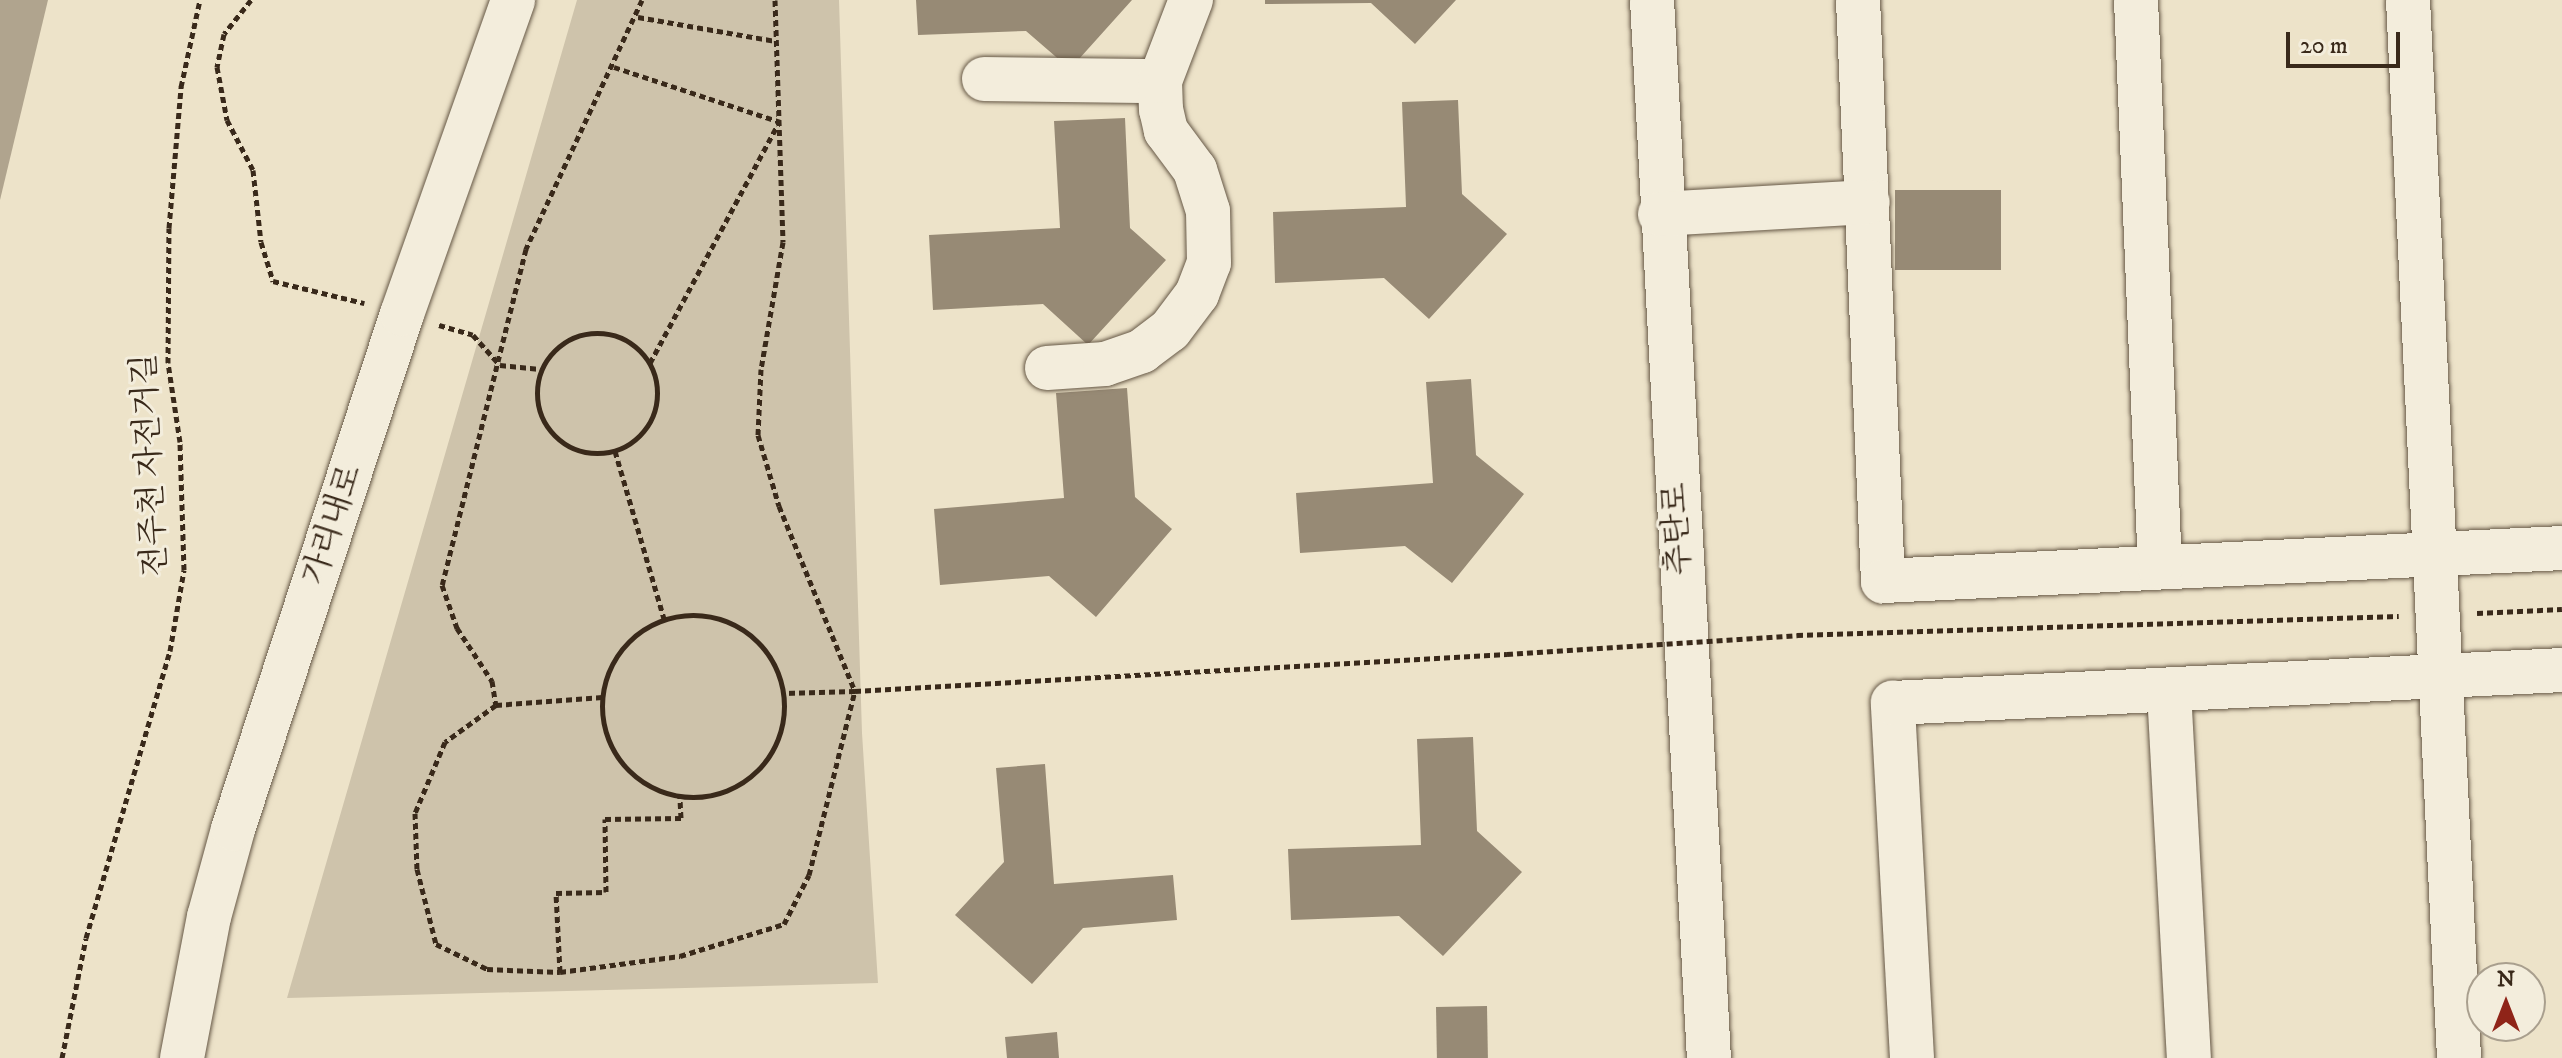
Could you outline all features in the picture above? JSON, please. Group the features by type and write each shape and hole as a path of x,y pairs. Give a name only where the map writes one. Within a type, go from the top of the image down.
{"street":[{"name":"가리내로","path":"182,1058 206,931 233,829 397,328 513,0"},
{"path":"1047,368 1105,364 1142,351 1170,330 1201,284 1209,263 1208,211 1195,170 1166,131 1160,81 1191,0"},
{"name":"추탄로","path":"1652,0 1660,214 1709,1058"},
{"path":"1858,0 1883,581 2562,548"},
{"path":"2136,0 2160,567"},
{"path":"2408,0 2435,615 2459,1058"},
{"path":"984,79 1160,81"},
{"path":"1660,214 1868,202"},
{"path":"1912,1058 1893,703 2562,670"},
{"path":"2169,691 2189,1058"}],"path":[{"name":"전주천 자전거길","path":"62,1058 86,938 170,651 184,570 180,442 168,363 169,228 181,87 200,0"},
{"path":"251,0 224,34 217,67 227,120 253,170 261,242 273,281 346,298"},
{"path":"496,705 492,681 457,628 442,585 500,365 526,249 638,17 642,0"},
{"path":"603,697 496,705 445,742 415,813 417,869 436,944 487,969 560,972 680,956 784,924 809,875 855,691 779,506 758,435 761,369 783,242 775,0"},
{"path":"638,17 775,41"},
{"path":"614,67 780,122"},
{"path":"650,363 780,122"},
{"path":"586,333 623,338 650,363 658,398 654,415 631,443 615,451 575,450 558,440 537,406 540,369 553,351 586,333"},
{"path":"473,335 500,365 540,369"},
{"path":"615,451 664,619"},
{"path":"784,693 1797,635 2562,609"},
{"path":"690,615 741,628 777,668 784,693 784,721 775,748 759,771 736,787 709,797 680,797 651,787 627,769 609,744 603,697 616,656 637,634 664,619 690,615"},
{"path":"560,972 556,893 606,892 605,819 681,818 680,797"}],"shaded area":[{"path":"0,0 48,0 0,200"},
{"path":"577,0 839,0 862,733 878,983 287,998"}],"building":[{"path":"916,0 1132,0 1070,69 1026,31 918,35"},
{"path":"1265,0 1456,0 1415,44 1371,3 1265,4"},
{"path":"1458,100 1462,194 1507,234 1429,319 1384,278 1275,283 1273,212 1406,207 1402,102"},
{"path":"1125,118 1130,228 1166,260 1088,345 1043,304 933,310 929,235 1060,228 1054,121"},
{"path":"1895,190 2001,190 2001,270 1895,270"},
{"path":"1471,379 1476,455 1524,494 1452,583 1405,546 1300,553 1296,493 1433,483 1426,382"},
{"path":"1127,388 1135,497 1172,529 1096,617 1049,576 940,585 934,509 1064,498 1056,393"},
{"path":"1473,737 1477,831 1522,872 1443,956 1399,916 1291,920 1288,849 1421,845 1417,739"},
{"path":"1045,764 1054,884 1173,875 1177,920 1083,928 1032,984 955,915 1004,862 996,768"},
{"path":"1487,1006 1488,1058 1437,1058 1436,1007"},
{"path":"1057,1032 1059,1058 1007,1058 1005,1037"}]}
